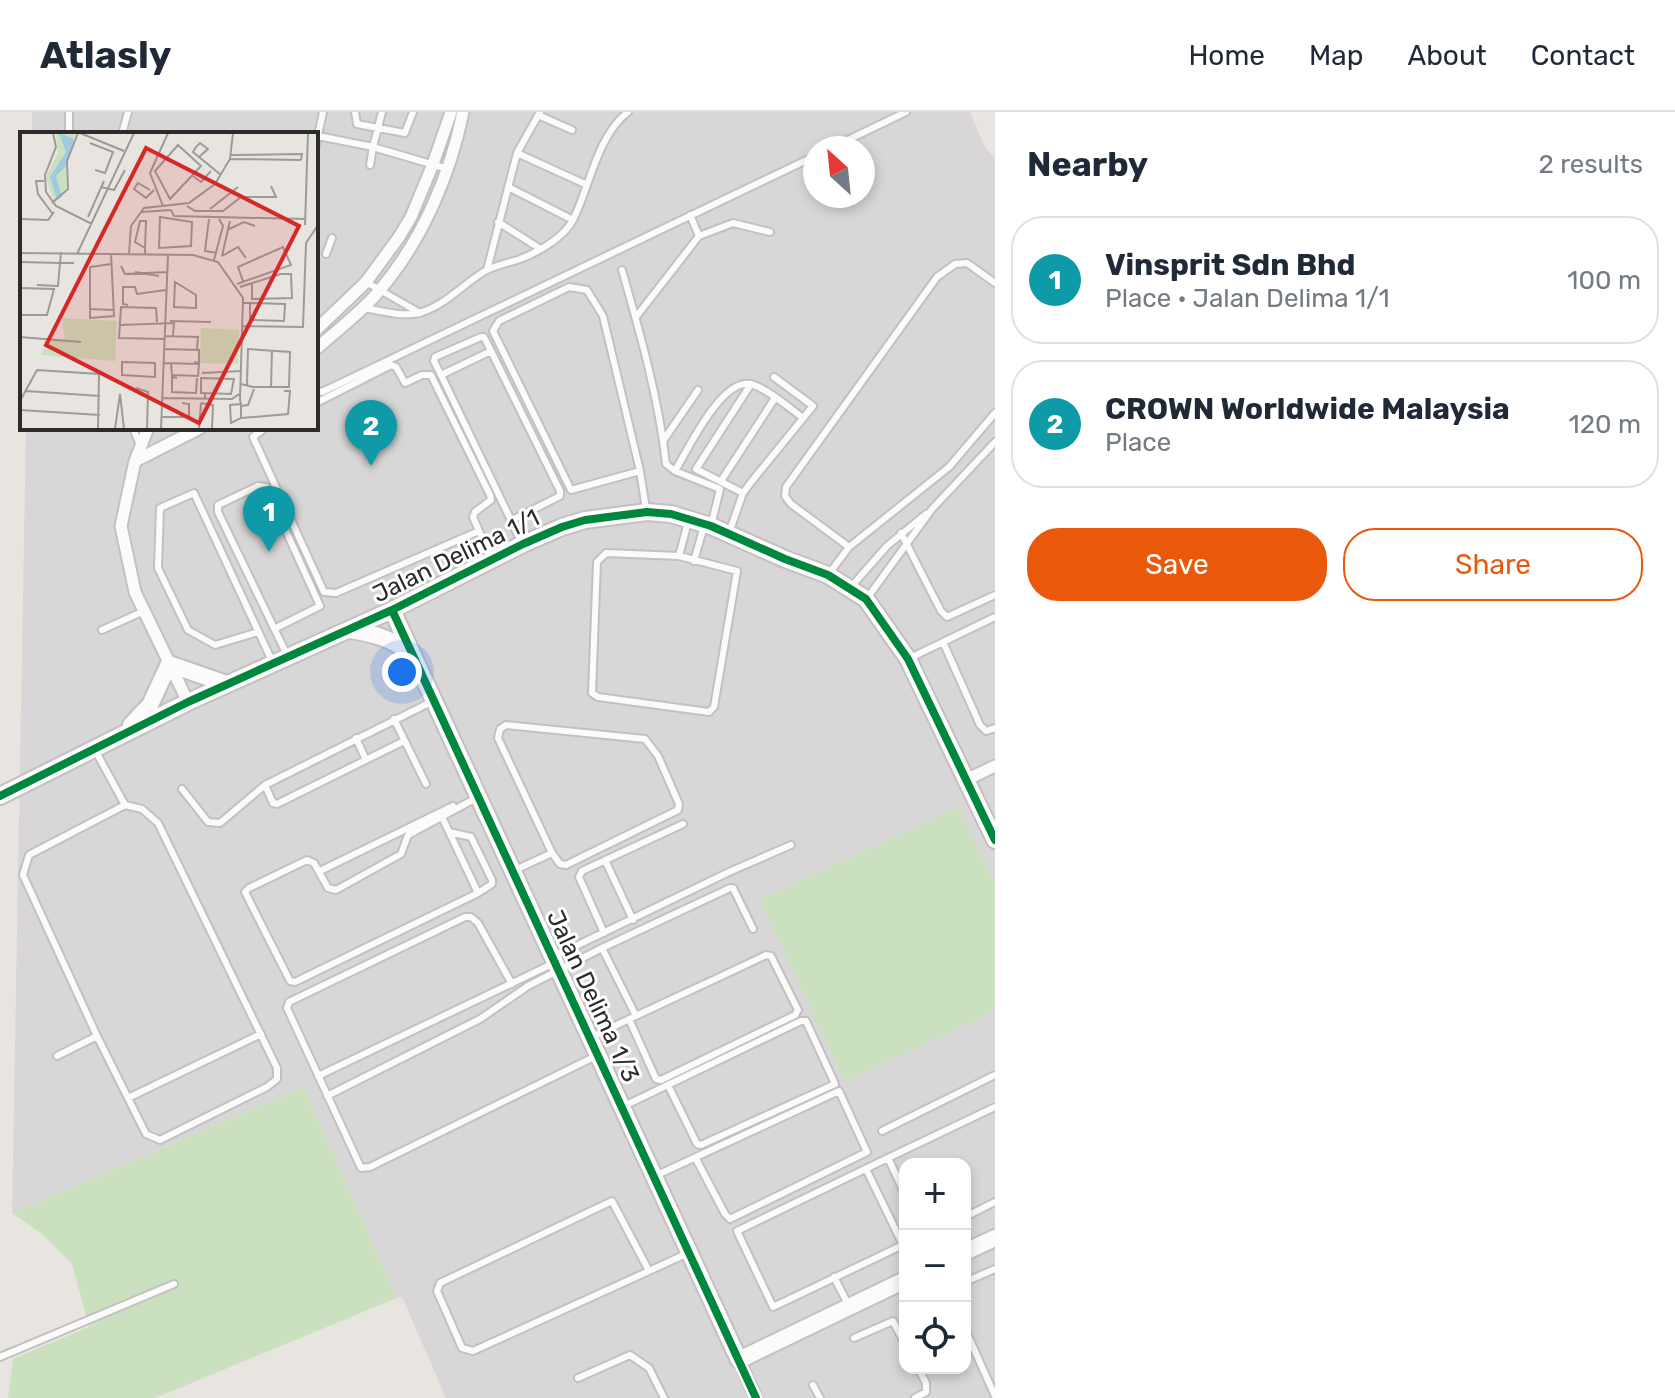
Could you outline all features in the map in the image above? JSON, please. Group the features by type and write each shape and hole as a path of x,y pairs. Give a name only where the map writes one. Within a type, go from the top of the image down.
{"street":[{"path":"318,328 366,282 411,217 451,112"},
{"path":"318,347 380,291 423,227 448,169 463,112"},
{"path":"147,430 121,526 132,581 188,702"},
{"path":"140,454 195,430"},
{"name":"Jalan Delima 1/1","path":"0,796 188,702 392,610 523,544 585,520 647,512 671,514 708,525 828,575 866,599 908,659 995,840"},
{"name":"Jalan Delima 1/3","path":"392,610 756,1398"},
{"path":"348,630 376,634 401,645 415,660"},
{"path":"169,664 227,684"},
{"path":"117,738 150,705 169,664"},
{"path":"966,780 995,766"},
{"path":"971,1249 995,1238"},
{"path":"739,1360 899,1283"}],"lane":[{"path":"123,132 128,112"},
{"path":"323,112 318,136 373,147 448,169"},
{"path":"355,112 357,124 405,133 413,112"},
{"path":"370,165 382,112"},
{"path":"363,308 396,314 420,313 458,293 487,270 525,257 559,237 573,220 619,119 628,112"},
{"path":"856,136 906,112"},
{"path":"487,270 517,153 539,114 572,130"},
{"path":"517,153 587,185"},
{"path":"318,391 803,162"},
{"path":"508,187 573,220"},
{"path":"690,215 699,236"},
{"path":"498,222 539,248"},
{"path":"636,317 699,236 733,223 770,232"},
{"path":"326,254 332,238"},
{"path":"849,547 791,504 785,496 786,487 937,277 955,264 967,263 995,283"},
{"path":"622,270 636,317 666,464 675,471 720,489 694,561"},
{"path":"366,282 420,313"},
{"path":"640,471 571,490 493,331 499,321 569,287 587,290 603,316 640,471 647,512"},
{"path":"512,520 560,496 560,491 484,337 481,337 435,357 434,361 523,544"},
{"path":"441,375 491,351"},
{"path":"318,402 391,365 396,367 405,383 422,375 431,375 490,495 491,500 473,517 492,560"},
{"path":"729,534 743,493 813,406 774,377"},
{"path":"675,471 723,394 735,385 751,384 803,418"},
{"path":"743,493 696,469 751,384"},
{"path":"663,441 698,390"},
{"path":"721,481 775,398"},
{"path":"828,575 849,547 949,467 995,413"},
{"path":"134,430 140,454"},
{"path":"262,430 253,437 324,592 336,593 479,531"},
{"path":"866,599 932,509 995,442"},
{"path":"274,629 320,606 266,487 258,486 218,505 218,512 274,629 280,660"},
{"path":"258,632 215,645 188,630 158,568 160,508 194,493 258,632 280,660"},
{"path":"849,588 901,533 932,509"},
{"path":"679,556 688,519"},
{"path":"901,533 947,617 995,595"},
{"path":"606,553 679,556 737,571 714,707 709,712 598,697 592,693 597,562 606,553"},
{"path":"102,630 144,611"},
{"path":"908,659 995,617"},
{"path":"943,642 980,725 986,731 995,728"},
{"path":"182,789 208,822 220,823 265,785 434,700"},
{"path":"394,719 426,784"},
{"path":"506,725 645,739 658,756 679,804 678,810 566,865 560,864 552,853 498,738 500,729 506,725"},
{"path":"356,738 366,760"},
{"path":"265,785 273,803 277,804 404,741"},
{"path":"95,749 125,805"},
{"path":"449,832 471,837 492,884 295,982 290,981 245,892 307,860 320,871 328,888 336,890 401,854 408,835 478,795"},
{"path":"320,871 478,795"},
{"path":"125,805 142,809 158,823 277,1068 277,1079 267,1087 160,1140 146,1134 23,875 29,855 125,805"},
{"path":"442,817 478,893"},
{"path":"604,933 579,877 582,871 683,824"},
{"path":"318,1076 556,963 604,933 791,845"},
{"path":"513,871 552,853"},
{"path":"605,860 633,920"},
{"path":"327,1096 480,1019 556,963 602,948 730,888 733,888 753,929"},
{"path":"512,984 478,923 471,917 465,917 289,1002 287,1008 361,1168 370,1167 598,1055"},
{"path":"590,1038 633,1018 766,955 771,956 798,1010 795,1015 661,1080 656,1079 633,1018 602,948"},
{"path":"622,1107 668,1085 804,1020 835,1084 701,1145 697,1144 668,1085"},
{"path":"128,1098 261,1034"},
{"path":"57,1056 97,1036"},
{"path":"882,1131 995,1075"},
{"path":"654,1176 839,1091 867,1152 730,1219 696,1159"},
{"path":"899,1247 773,1307 737,1231 995,1107"},
{"path":"888,1158 899,1181"},
{"path":"866,1169 899,1235"},
{"path":"649,1271 612,1201 440,1283 437,1291 462,1348 473,1351 649,1271 689,1252"},
{"path":"971,1214 995,1202"},
{"path":"971,1279 995,1269"},
{"path":"834,1277 849,1306"},
{"path":"0,1357 174,1284"},
{"path":"854,1338 893,1321 899,1332"},
{"path":"971,1342 995,1396"},
{"path":"578,1378 630,1355 649,1368 664,1398"},
{"path":"915,1398 926,1392 921,1374"},
{"path":"813,1385 820,1398"}],"shaded area":[{"path":"32,112 970,112 984,145 995,159 995,1398 446,1398 402,1297 397,1298 304,1087 12,1213 26,430 318,430 318,132 32,132"}],"green space":[{"path":"958,807 995,884 995,1011 845,1082 760,900"},
{"path":"304,1087 397,1298 155,1398 8,1398 13,1359 89,1327 72,1264 42,1234 12,1213"}],"cycle path":[{"path":"0,796 188,702 392,610 523,544 585,520 647,512 671,514 711,526 828,575 866,599 908,659 995,840"},
{"path":"392,610 756,1398"}],"place":[{"name":"CROWN Worldwide Malaysia","path":"371,466"},
{"name":"Vinsprit Sdn Bhd","path":"269,552"}]}
